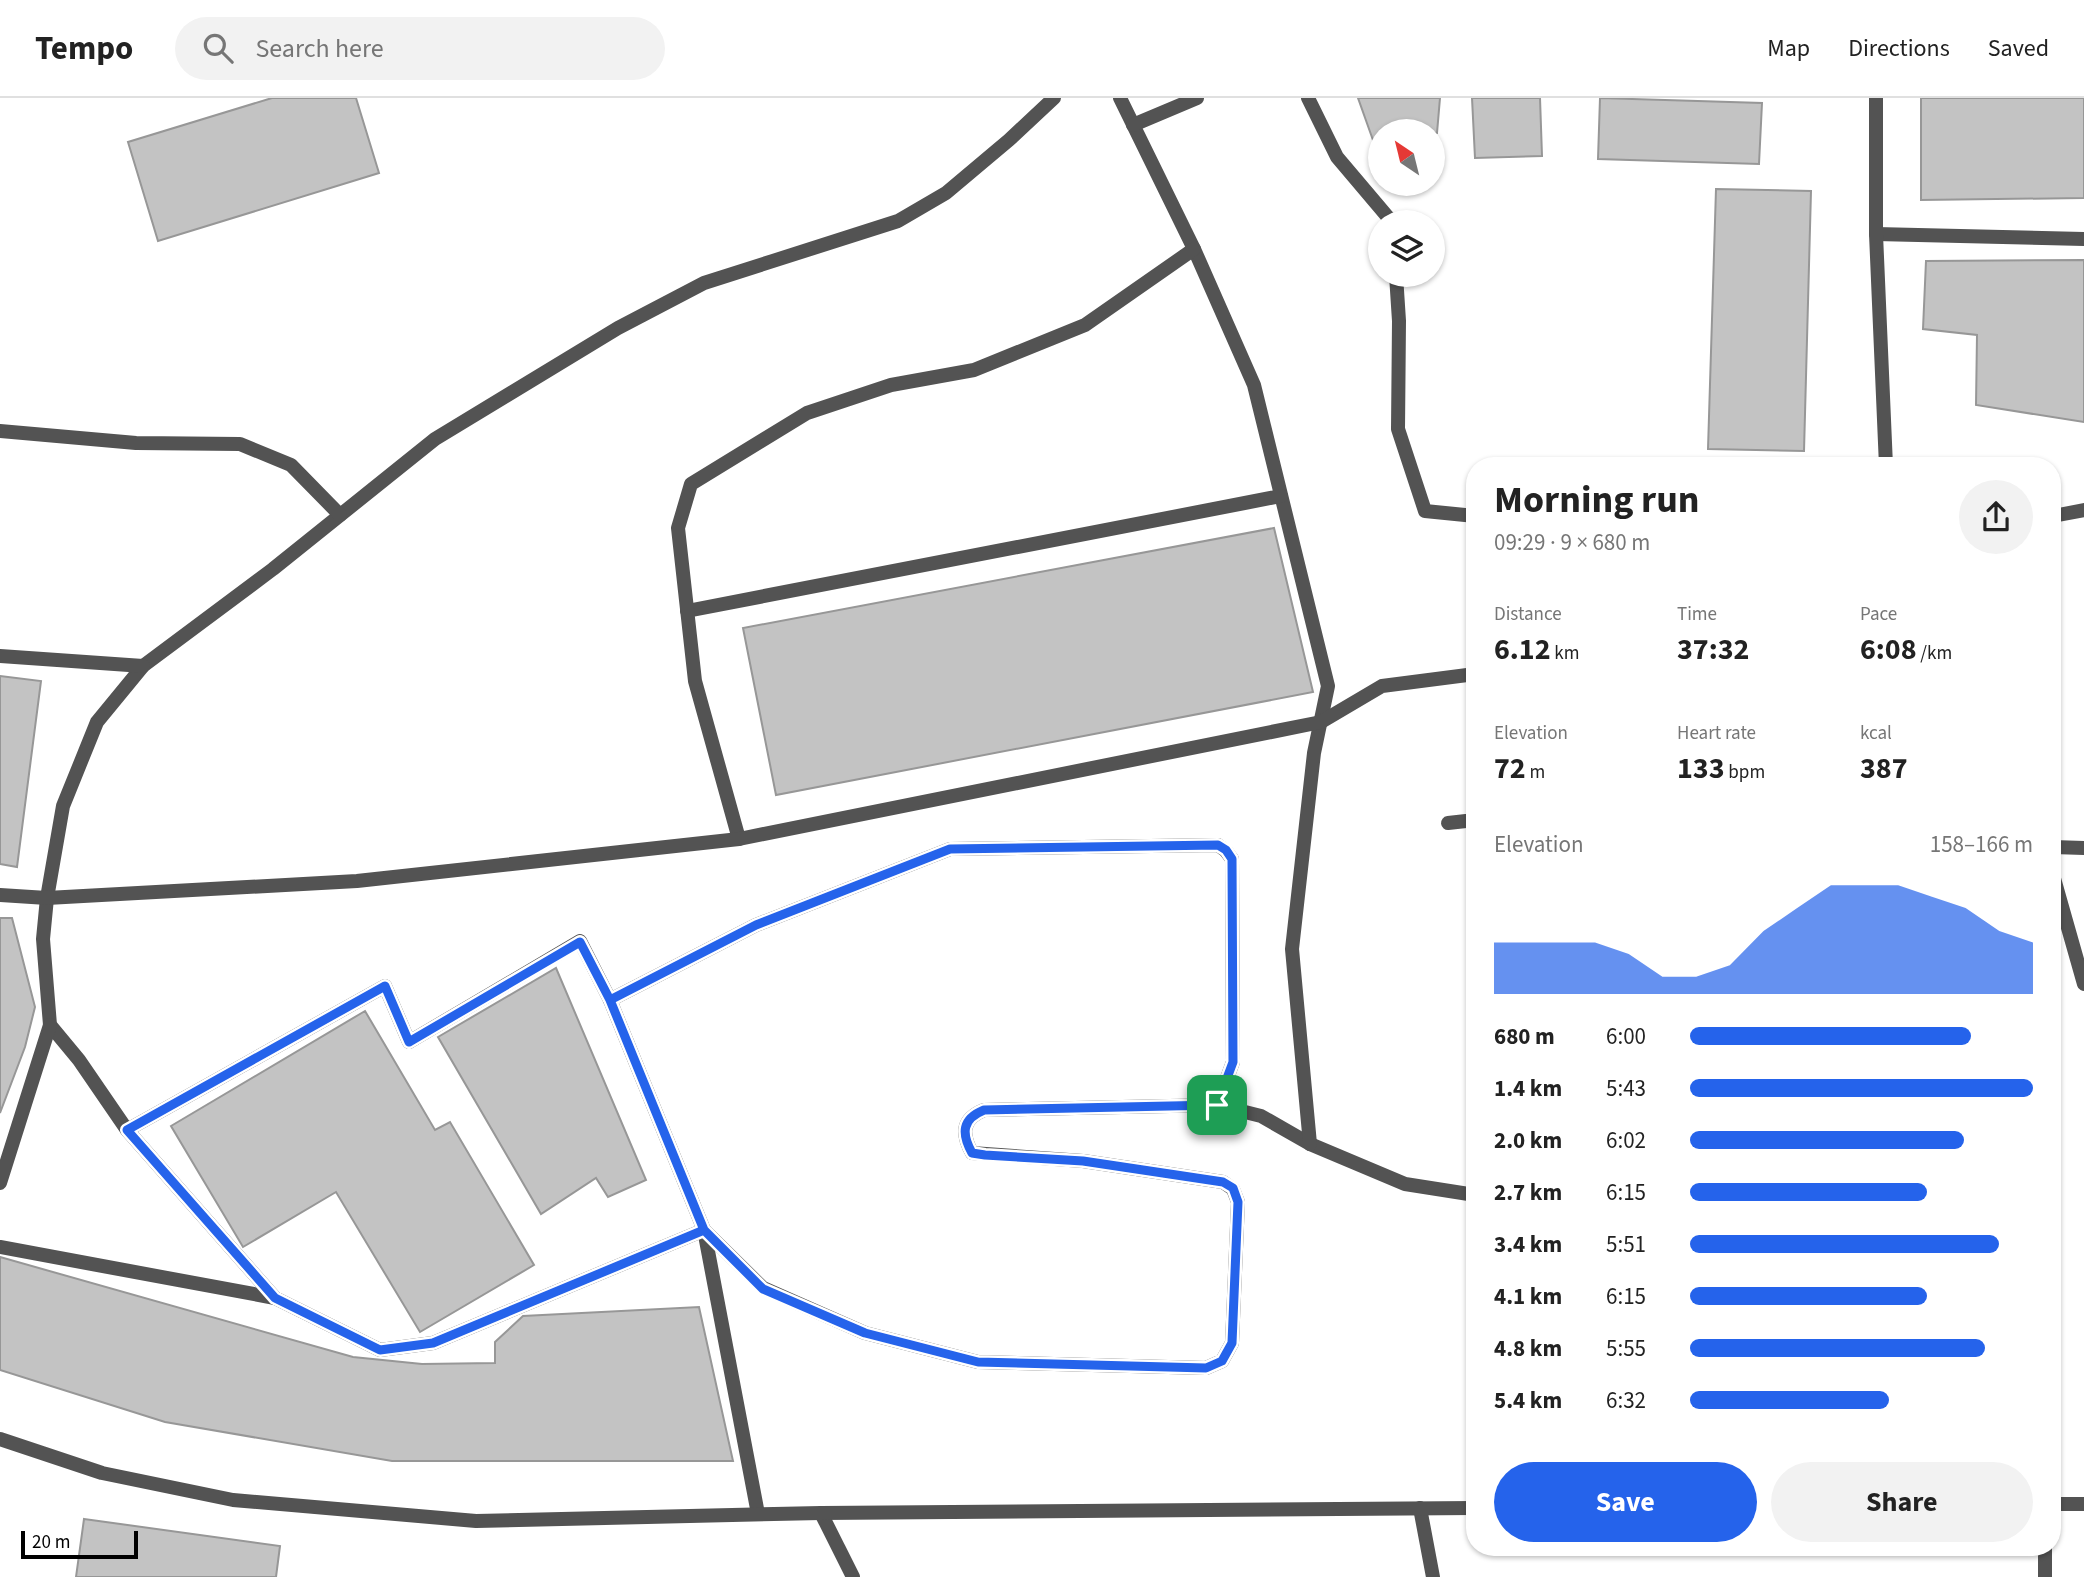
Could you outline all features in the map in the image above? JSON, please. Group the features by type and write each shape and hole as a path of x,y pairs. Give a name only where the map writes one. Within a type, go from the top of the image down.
{"street":[{"path":"0,1183 50,1025 43,939 47,898 63,806 97,722 143,666 273,569 435,439 618,328 704,283 898,221 946,193 1009,141 1054,98"},
{"path":"1120,98 1194,249 1254,385 1328,686 1314,753 1292,949 1310,1144"},
{"path":"1133,125 1197,98"},
{"path":"1308,98 1336,157 1382,210"},
{"path":"1876,98 1876,234 1886,457"},
{"path":"1876,234 2084,239"},
{"path":"739,839 695,681 678,528 691,484 807,413 891,384 974,370 1086,325 1194,249"},
{"path":"1397,287 1398,429 1425,511 1466,515"},
{"path":"0,430 136,443 240,444 291,466 340,515"},
{"path":"687,611 1281,496"},
{"path":"2061,514 2084,510"},
{"path":"0,656 143,666"},
{"path":"0,895 47,898 357,881 739,839 1321,722 1382,686 1466,675"},
{"path":"1448,823 1466,821"},
{"path":"610,1000 756,925 950,849 1218,845 1226,850 1232,859 1233,1062 1217,1105"},
{"path":"2061,847 2084,848"},
{"path":"2061,903 2084,984"},
{"path":"127,1130 385,986 409,1042 580,942 610,1000 704,1230 758,1514"},
{"path":"50,1025 79,1060 127,1130 275,1298"},
{"path":"704,1230 763,1289 865,1333 978,1362 1206,1368 1222,1361 1232,1343 1238,1202 1233,1188 1223,1182 1083,1161 972,1153 965,1140 966,1125 971,1115 984,1110 1217,1105 1261,1116 1310,1144 1405,1184 1466,1194"},
{"path":"0,1247 275,1298 380,1350 433,1343 704,1230"},
{"path":"0,1439 102,1473 233,1500 476,1521 821,1513 1466,1508"},
{"path":"2061,1504 2084,1504"},
{"path":"1420,1508 1433,1577"},
{"path":"821,1513 853,1577"},
{"path":"2045,1556 2045,1577"}],"building":[{"path":"272,98 356,98 379,173 158,241 128,142"},
{"path":"1358,98 1440,98 1438,119 1368,119 1368,126"},
{"path":"1472,98 1540,98 1542,156 1475,158"},
{"path":"1600,98 1762,103 1759,164 1598,159"},
{"path":"1921,98 2084,98 2084,198 1921,200"},
{"path":"1716,189 1811,191 1804,451 1708,449"},
{"path":"2084,260 2084,422 1976,405 1977,335 1923,329 1926,261"},
{"path":"1274,528 1313,692 776,795 743,628"},
{"path":"0,676 41,681 17,867 0,864"},
{"path":"0,918 12,918 35,1007 25,1047 0,1113"},
{"path":"556,968 646,1180 608,1197 596,1178 541,1214 438,1037"},
{"path":"365,1011 435,1130 450,1122 534,1265 420,1332 336,1192 243,1247 171,1126"},
{"path":"0,1257 353,1357 422,1364 495,1363 495,1342 523,1316 699,1307 733,1461 392,1461 165,1422 0,1370"},
{"path":"84,1519 280,1546 276,1577 76,1577"}],"route":[{"path":"1217,1105 984,1110 971,1115 966,1125 965,1140 972,1153 1083,1161 1223,1182 1233,1188 1238,1202 1232,1343 1222,1361 1206,1368 978,1362 865,1333 763,1289 704,1230 673,1153 610,1000 580,942 409,1042 385,986 127,1130 275,1298 380,1350 433,1343 704,1230 610,1000 756,925 950,849 1218,845 1226,850 1232,859 1233,1062 1217,1105"}]}
